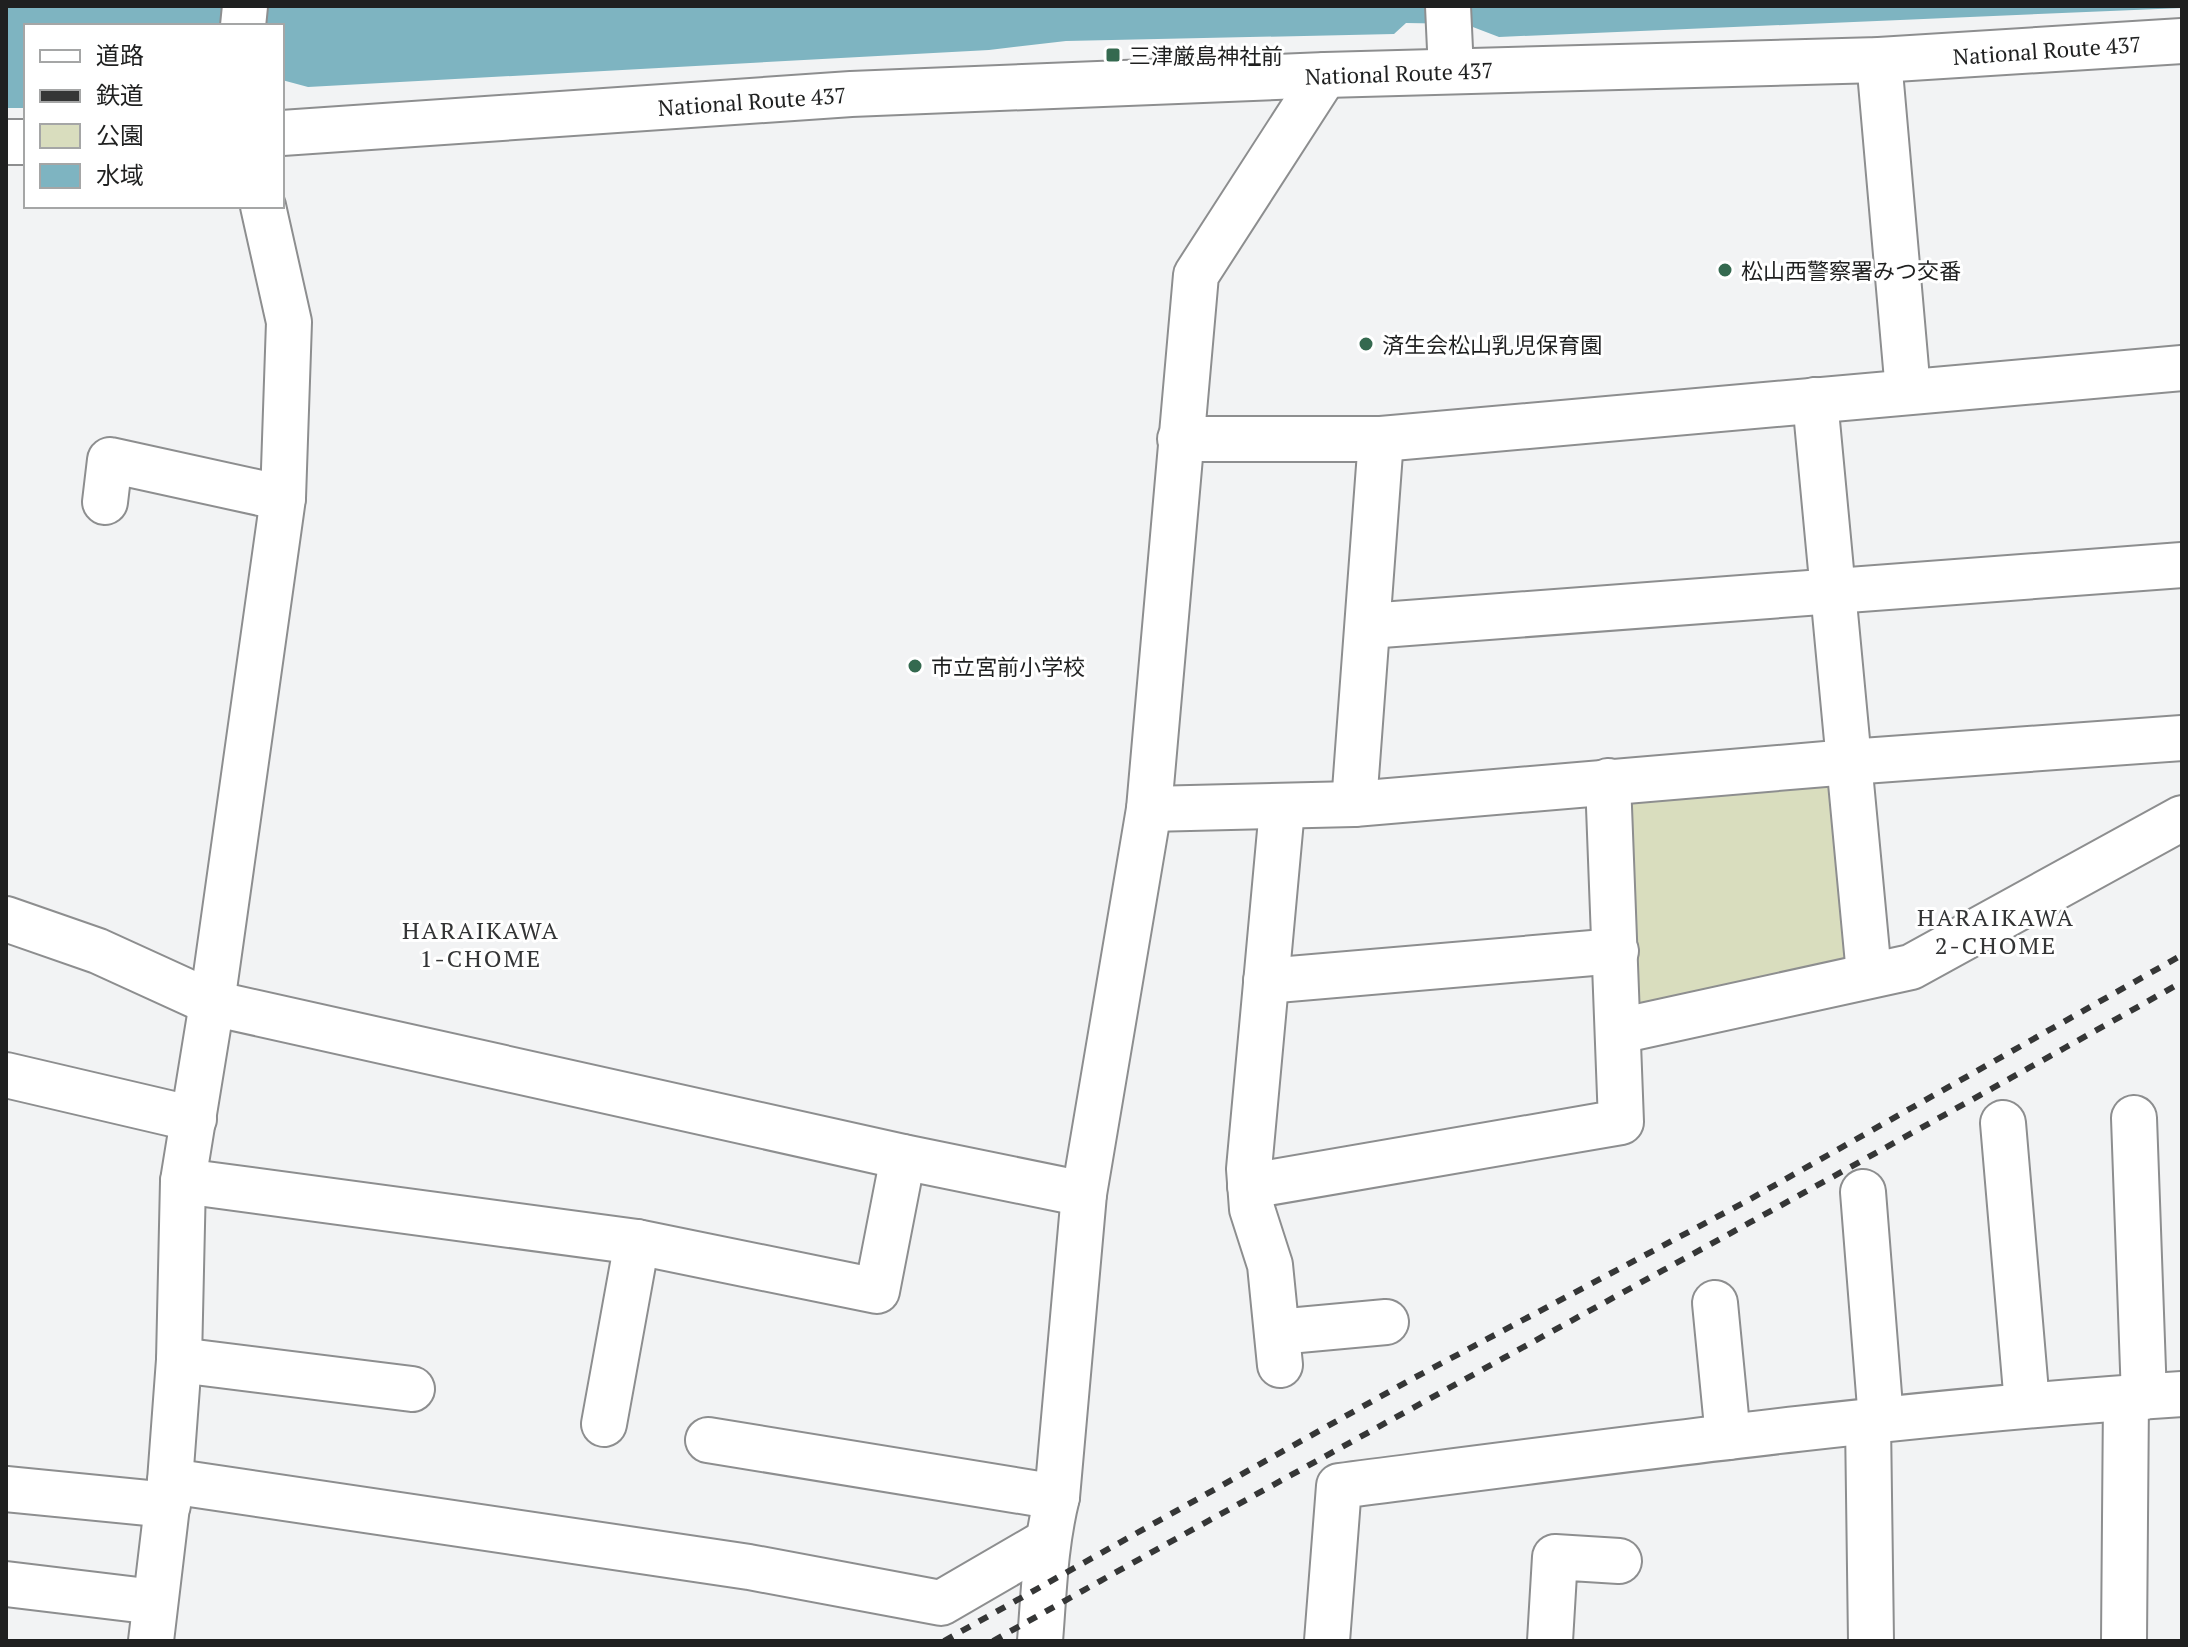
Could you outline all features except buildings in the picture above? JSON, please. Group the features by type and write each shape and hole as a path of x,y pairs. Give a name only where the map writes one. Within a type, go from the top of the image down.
{"main road":[{"name":"National Route 437","path":"284,133 851,94 1325,75 1449,39 1879,60 2182,41"},
{"path":"1879,60 1908,391"},
{"path":"1040,1641 1047,1584 1046,1542 1057,1497 1084,1194 1149,809 1196,275 1325,75"},
{"path":"6,1584 153,1622 169,1493 179,1360 183,1181 212,1003 283,498 289,322 263,208"},
{"path":"1180,439 1381,439 2182,368"},
{"path":"1815,400 1869,974"},
{"path":"1354,804 1381,439"},
{"path":"105,502 110,460 283,498"},
{"path":"1368,626 2182,565"},
{"path":"1149,809 1282,809 2182,738"},
{"path":"1250,1186 1621,1122 1608,781"},
{"path":"1282,809 1250,1186 1252,1209 1270,1265 1278,1348 1386,1322"},
{"path":"1619,1031 1911,967 2182,818"},
{"path":"6,919 98,951 212,1003 903,1157 1084,1194"},
{"path":"1266,981 1616,951"},
{"path":"6,1075 194,1119"},
{"path":"2124,1641 2151,1396 2134,1118"},
{"path":"2003,1123 2027,1404"},
{"path":"183,1181 637,1242 877,1291 903,1157"},
{"path":"1863,1192 1874,1421 1871,1641"},
{"path":"604,1424 637,1242"},
{"path":"1715,1303 1728,1437"},
{"path":"179,1360 412,1389"},
{"path":"1327,1641 1339,1486 1728,1437 2027,1404 2151,1396"},
{"path":"708,1440 1057,1497"},
{"path":"6,1489 169,1493 749,1567 941,1603 1046,1542"},
{"path":"1550,1641 1555,1557 1619,1561"}],"green space":[{"path":"1842,774 1860,964 1630,1017 1622,790"}],"water":[{"path":"6,6 2182,6 1499,37 1465,24 1406,23 1394,34 1066,41 989,50 308,87 284,81 284,24 24,24 24,108 6,108"}],"railway":[{"path":"944,1641 1410,1380 1745,1202 2182,955"},
{"path":"993,1641 2182,982"}],"place":[{"name":"三津厳島神社前","path":"1113,55"},
{"name":"松山西警察署みつ交番","path":"1725,270"},
{"name":"済生会松山乳児保育園","path":"1366,344"},
{"name":"市立宮前小学校","path":"915,666"}],"district":[{"name":"HARAIKAWA 2-CHOME","path":"1996,931"},
{"name":"HARAIKAWA 1-CHOME","path":"481,944"}]}
